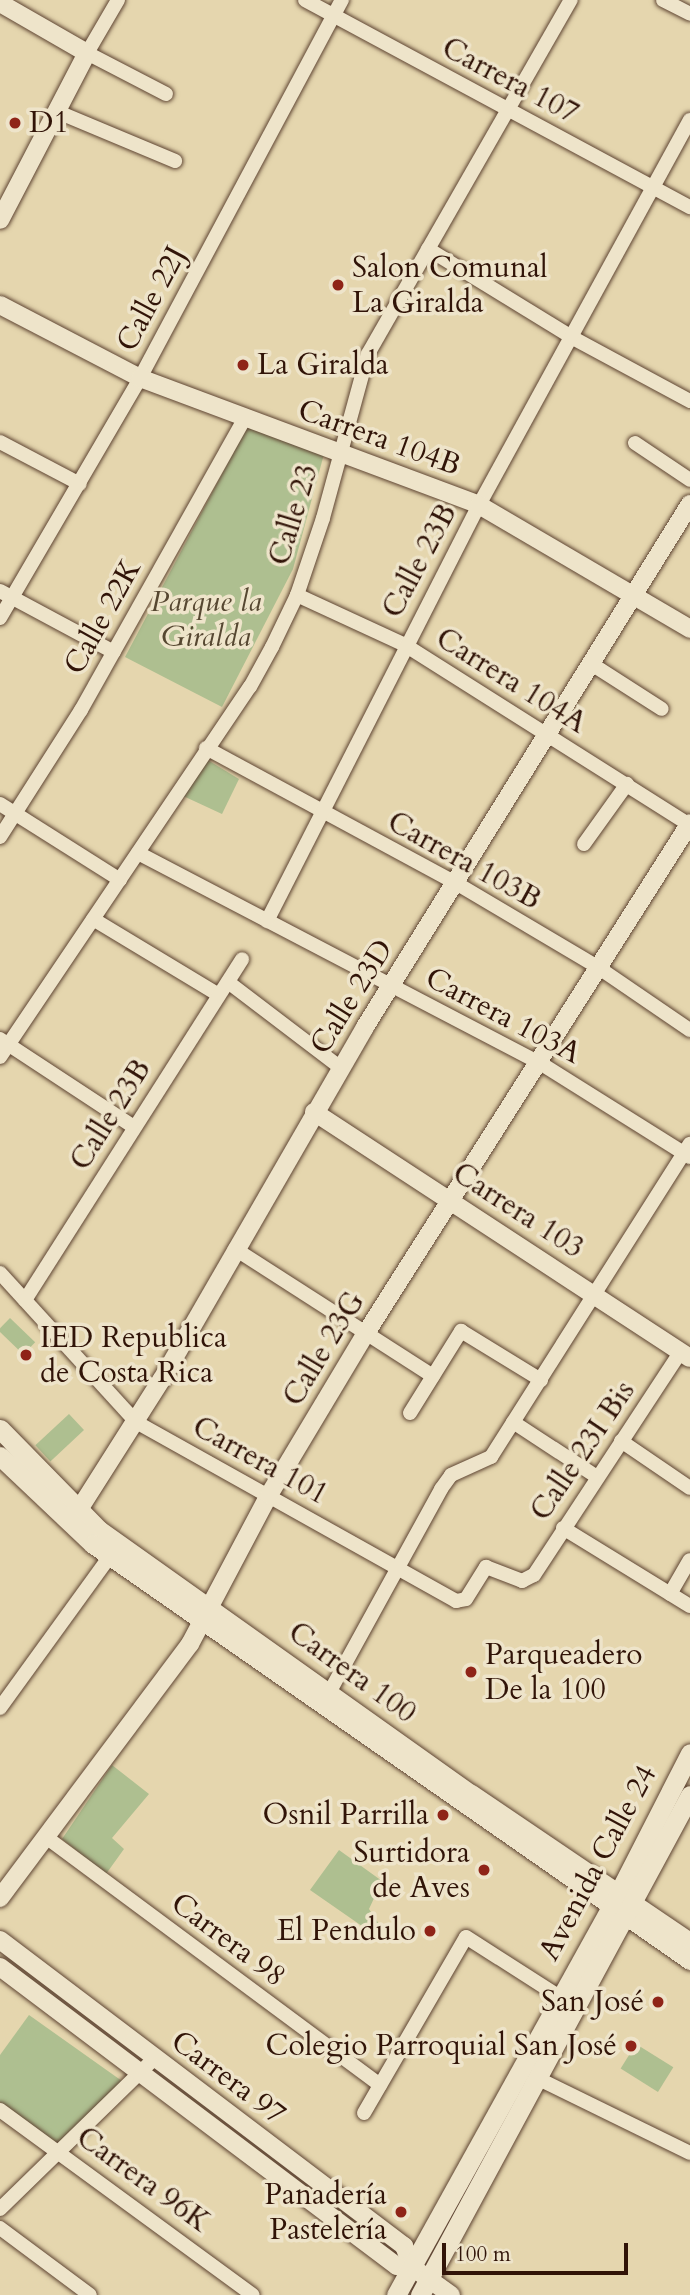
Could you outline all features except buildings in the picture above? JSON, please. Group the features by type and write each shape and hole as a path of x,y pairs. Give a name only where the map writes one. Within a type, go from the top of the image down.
{"main road":[{"name":"Carrera 100","path":"0,1429 73,1519 623,1906 690,1942"},
{"name":"Carrera 100","path":"0,1456 73,1519 110,1556 329,1693 623,1906 690,1960"},
{"name":"Avenida Calle 24","path":"424,2287 539,2079 623,1906 690,1753"},
{"name":"Avenida Calle 24","path":"396,2295 560,1997 623,1906 690,1795"}],"street":[{"path":"0,220 87,53 118,0"},
{"name":"Carrera 107","path":"305,0 690,207"},
{"name":"Calle 22J","path":"0,618 6,595 80,484 140,379 342,0"},
{"name":"Calle 23","path":"3,1047 250,687 297,594 368,354 570,0"},
{"path":"663,0 690,14"},
{"path":"0,3 166,94"},
{"path":"58,112 174,161"},
{"name":"Calle 23B","path":"267,921 405,645 690,120"},
{"path":"428,248 573,338 690,401"},
{"name":"Carrera 104B","path":"0,305 140,379 479,505 636,593 690,629"},
{"name":"Calle 22K","path":"0,837 114,652 245,418"},
{"path":"0,442 80,484"},
{"path":"635,443 690,480"},
{"name":"Calle 23D","path":"73,1519 136,1422 314,1112 690,504"},
{"name":"Carrera 104A","path":"297,594 405,645 690,824"},
{"path":"6,595 114,652"},
{"path":"590,663 662,709"},
{"name":"Carrera 103B","path":"206,748 321,814 456,883 599,968 690,1030"},
{"path":"584,844 628,784"},
{"path":"0,804 120,880"},
{"name":"Calle 23G","path":"0,1898 180,1657 269,1495 366,1333 452,1202 690,824"},
{"name":"Carrera 103A","path":"138,853 540,1063 688,1151"},
{"path":"93,919 219,995"},
{"name":"Calle 23B","path":"25,1300 242,959"},
{"path":"228,982 341,1068"},
{"path":"3,1047 134,1128"},
{"name":"Carrera 103","path":"314,1112 685,1355"},
{"path":"329,1693 452,1475 491,1457 688,1151"},
{"path":"234,1250 433,1376"},
{"name":"Carrera 101","path":"0,1273 136,1422 399,1569 462,1601"},
{"path":"411,1413 458,1332 541,1380"},
{"name":"Calle 23I Bis","path":"462,1601 486,1567 522,1581 530,1579 621,1441 685,1355"},
{"path":"513,1422 597,1477"},
{"path":"621,1441 690,1488"},
{"path":"563,1528 690,1606"},
{"path":"0,1708 110,1556"},
{"path":"670,1594 690,1560"},
{"name":"Carrera 98","path":"46,1837 380,2085"},
{"path":"364,2113 466,1937 560,1997"},
{"name":"Carrera 97","path":"0,1940 404,2246 424,2287 451,2295"},
{"name":"Carrera 97","path":"0,1967 397,2266 412,2267"},
{"path":"0,2209 155,2057"},
{"path":"539,2079 690,2153"},
{"name":"Carrera 96K","path":"0,2110 253,2295"},
{"path":"0,2228 90,2295"}],"green space":[{"name":"Parque la Giralda","path":"248,425 324,454 293,569 222,707 125,657"},
{"path":"206,759 239,779 222,814 181,795"},
{"path":"10,1318 35,1342 23,1355 0,1332 0,1328"},
{"path":"69,1414 84,1430 50,1461 35,1445"},
{"path":"112,1765 149,1794 112,1838 124,1849 106,1874 62,1839"},
{"path":"339,1850 382,1881 369,1909 385,1933 382,1940 310,1890"},
{"path":"29,2015 122,2081 59,2145 0,2102 0,2055"},
{"path":"636,2044 673,2067 658,2092 621,2069"}],"place":[{"name":"D1","path":"15,123"},
{"name":"Salon Comunal La Giralda","path":"338,285"},
{"name":"La Giralda","path":"243,365"},
{"name":"IED Republica de Costa Rica","path":"26,1355"},
{"name":"Parqueadero De la 100","path":"471,1672"},
{"name":"Osnil Parrilla","path":"443,1815"},
{"name":"Surtidora de Aves","path":"484,1870"},
{"name":"El Pendulo","path":"430,1931"},
{"name":"San José","path":"658,2002"},
{"name":"Colegio Parroquial San José","path":"631,2046"},
{"name":"Panadería Pastelería","path":"401,2212"}]}
